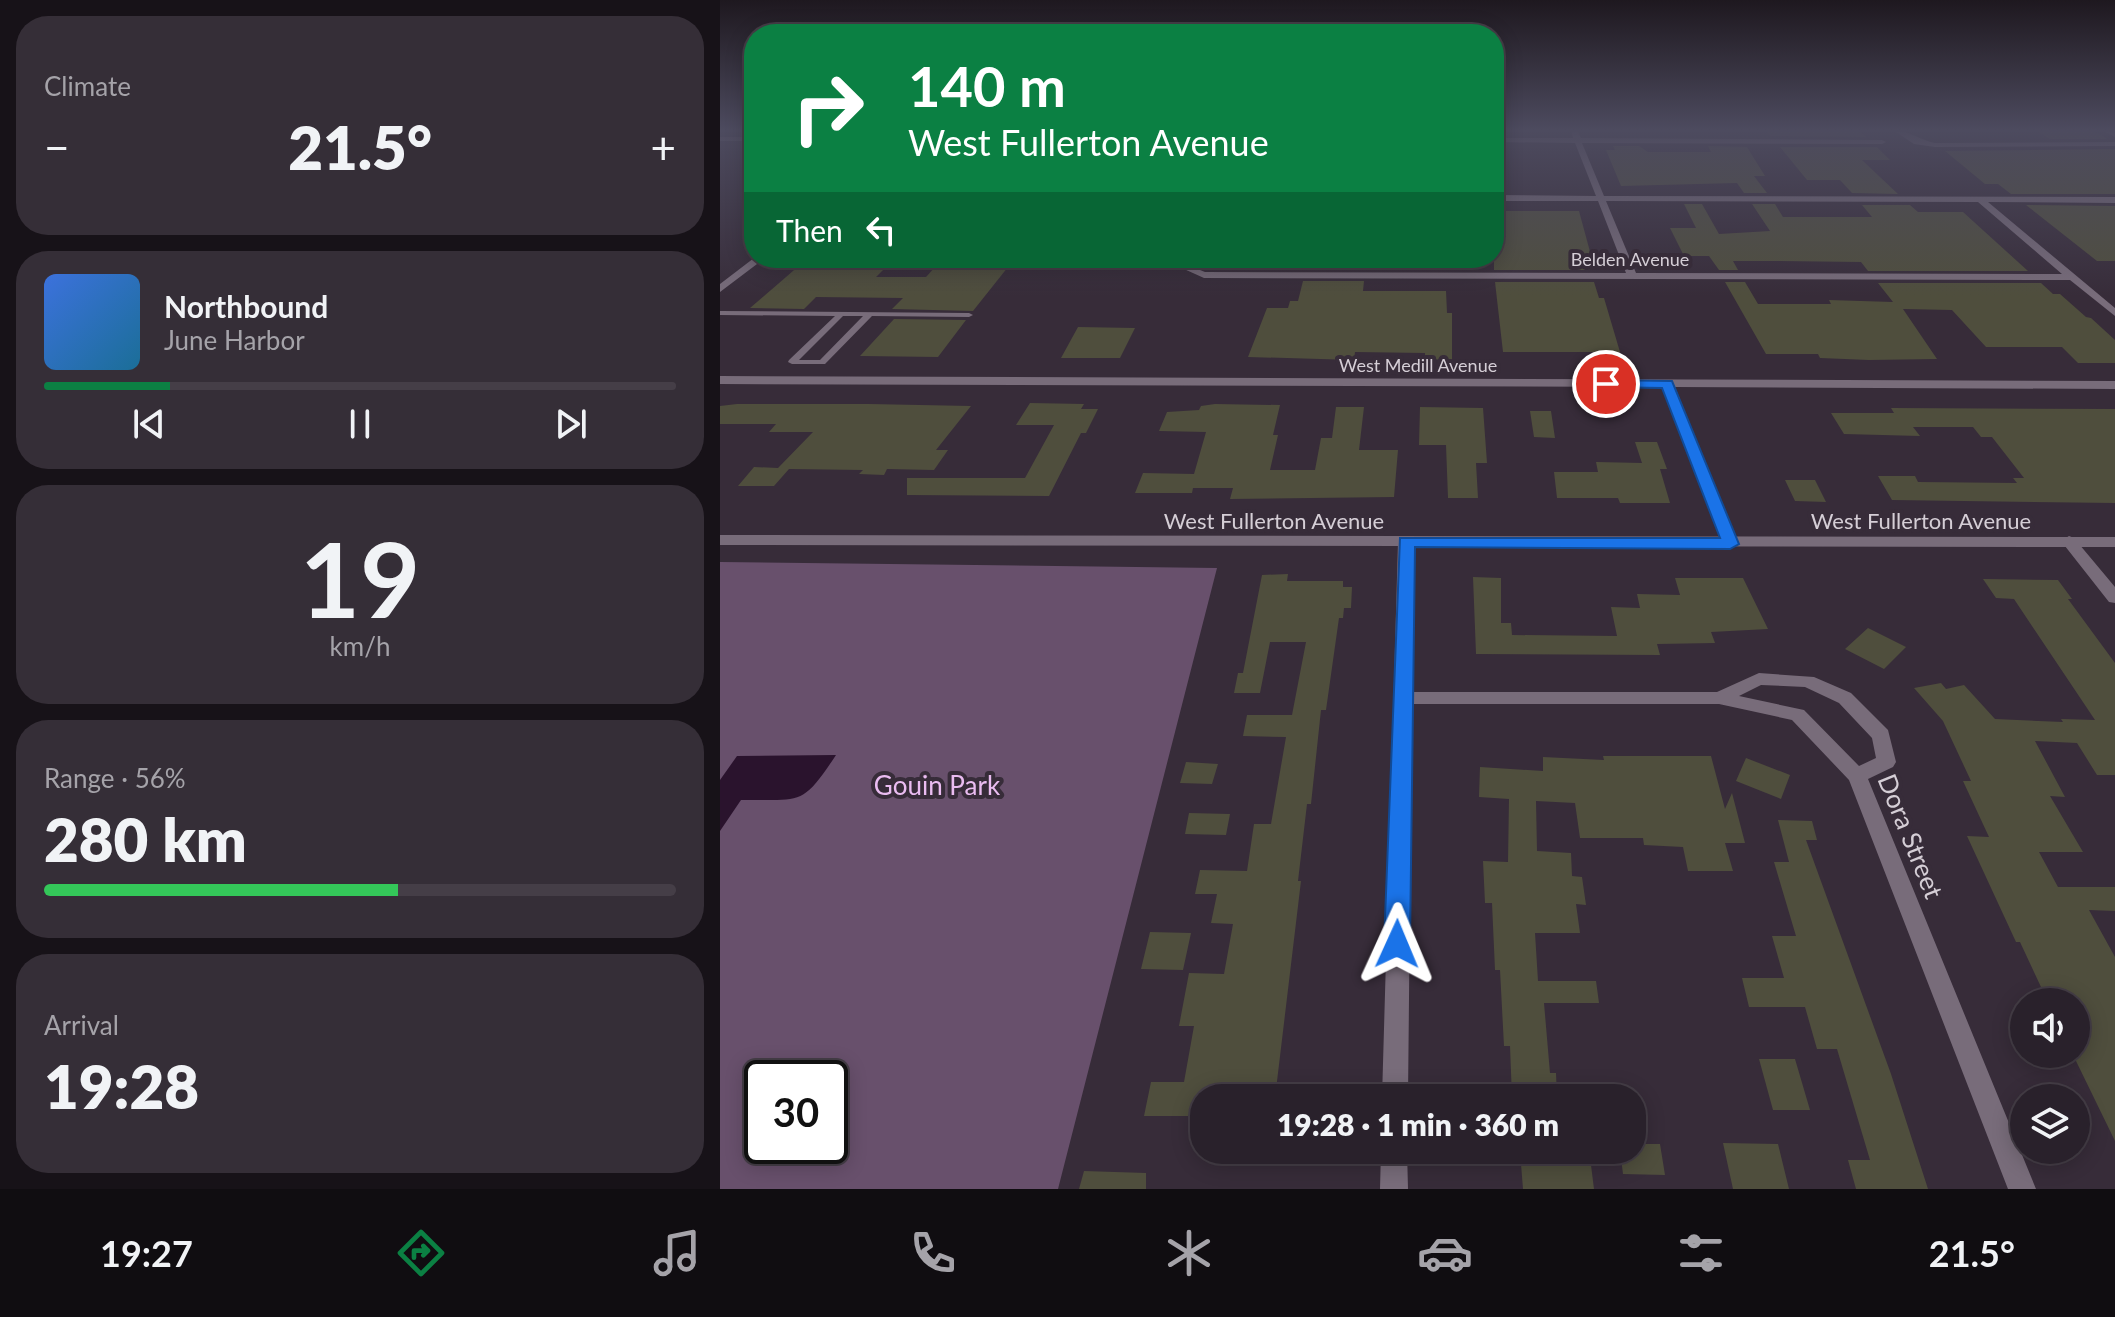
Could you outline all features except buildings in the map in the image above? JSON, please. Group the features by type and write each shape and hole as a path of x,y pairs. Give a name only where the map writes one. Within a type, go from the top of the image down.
{"street":[{"path":"1596,185 1631,274"},
{"path":"1504,198 2115,200"},
{"path":"1979,199 2115,313"},
{"path":"720,289 746,268"},
{"name":"Belden Avenue","path":"1196,268 1204,275 2072,277"},
{"path":"720,272 741,272"},
{"name":"West Medill Avenue","path":"720,380 2115,385"},
{"path":"1668,384 1730,544"},
{"name":"West Fullerton Avenue","path":"720,540 1730,544 2115,542"},
{"path":"2069,541 2115,598"},
{"path":"1395,1084 1406,542"},
{"path":"1719,698 1759,679 1784,678 1808,681 1845,698 1881,735 1886,762 1857,776"},
{"name":"Dora Street","path":"1401,698 1719,698 1798,715 1857,776 2022,1189"},
{"path":"1394,1164 1394,1189"}],"lane":[{"path":"720,313 969,315"},
{"path":"841,314 792,362 822,362 870,314"}],"green space":[{"name":"Gouin Park","path":"720,562 1217,568 1058,1189 720,1189"}],"shaded area":[{"path":"836,755 806,792 788,799 741,800 720,831 720,780 737,756"}],"route":[{"path":"1397,944 1406,542 1730,544 1668,384 1606,384"}]}
